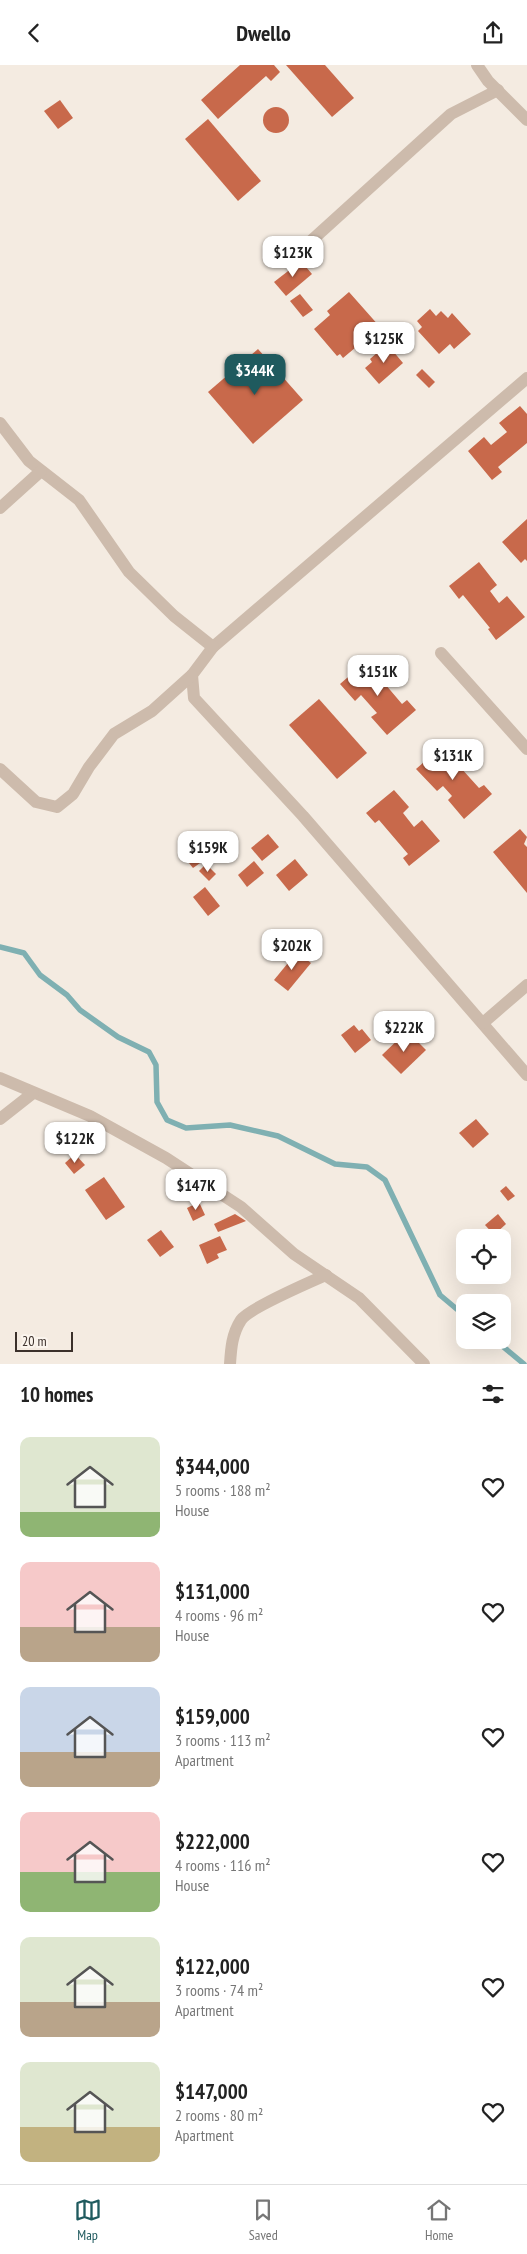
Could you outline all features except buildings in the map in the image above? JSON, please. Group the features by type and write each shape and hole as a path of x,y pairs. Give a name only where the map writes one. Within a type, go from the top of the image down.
{"street":[{"path":"477,65 527,120"},
{"path":"290,260 451,115 498,90"},
{"path":"0,769 36,802 57,807 73,794 89,767 114,734 152,711 192,675 213,647 527,378"},
{"path":"0,423 29,461 79,500 129,572 174,616 213,647"},
{"path":"0,508 41,471"},
{"path":"440,653 527,749"},
{"path":"192,675 194,697 303,816 527,1075"},
{"path":"483,1023 527,985"},
{"path":"0,1077 33,1093 90,1116 166,1157 241,1207 294,1254 359,1298 424,1364"},
{"path":"0,1119 33,1093"},
{"path":"230,1364 231,1340 242,1318 272,1300 326,1275"}],"waterway":[{"path":"0,947 24,953 40,975 67,995 80,1010 118,1037 149,1052 156,1065 157,1102 167,1120 186,1128 230,1125 278,1136 335,1164 367,1167 385,1180 440,1295 456,1308"},
{"path":"506,1349 524,1364"}]}
